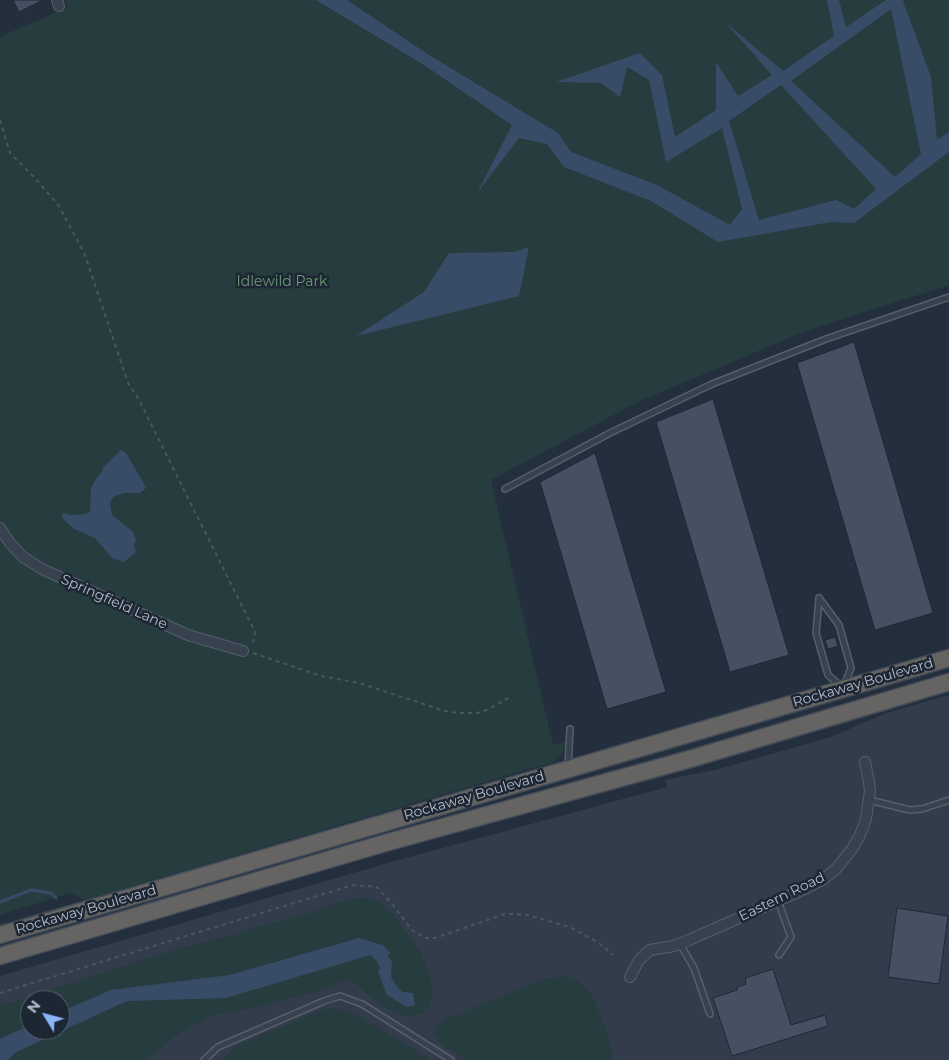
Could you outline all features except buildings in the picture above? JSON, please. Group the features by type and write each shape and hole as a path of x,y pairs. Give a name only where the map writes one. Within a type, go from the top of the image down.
{"highway":[{"name":"Rockaway Boulevard","path":"0,935 949,658"},
{"name":"Rockaway Boulevard","path":"0,956 402,838 690,759 949,682"}],"street":[{"name":"Springfield Lane","path":"0,528 10,544 23,558 42,569 188,635 243,651"},
{"name":"Eastern Road","path":"630,977 638,960 645,953 654,949 680,944 778,901 815,884 836,869 852,849 866,819 869,782 864,762"}],"lane":[{"path":"505,489 610,433 712,384 826,339 949,298"},
{"path":"819,598 839,625 851,668 844,688 828,675 816,633 819,598"},
{"path":"567,769 570,729"},
{"path":"868,800 910,810 922,809 949,800"},
{"path":"778,901 792,937 780,955"},
{"path":"680,944 694,968 710,1014"},
{"path":"204,1060 218,1047 324,1001 340,996 362,1004 451,1060"}],"path":[{"path":"0,120 10,153 34,176 59,206 85,254 128,383 139,400 255,632 253,644 243,651"},
{"path":"243,651 321,676 359,683 452,712 477,713 487,710 512,696"},
{"path":"0,993 353,885 377,887 394,905 412,930 425,938 436,938 505,914 527,915 570,927 598,942 613,955"}],"shaded area":[{"path":"949,695 949,1060 0,1060 0,976 384,864 667,787 665,780 719,769 831,737 886,713"}],"green space":[{"name":"Idlewild Park","path":"65,0 949,0 949,285 806,331 640,401 491,480 553,745 565,742 561,756 553,762 85,900 69,892 0,915 0,37 68,7"},
{"path":"364,897 376,901 390,910 420,951 430,975 433,990 430,1005 423,1013 409,1017 383,1007 350,979 324,989 264,1006 210,1016 175,1036 147,1060 8,1060 16,1052 42,1040 70,1040 70,1027 127,1001 226,998 370,955 377,961 380,968 379,972 387,995 413,1000 413,993 402,992 391,977 392,962 359,938 230,975 111,990 70,1008 70,990 50,990 162,954 312,912 347,900"},
{"path":"563,976 572,978 581,984 589,991 595,1001 610,1042 613,1060 466,1060 442,1045 434,1035 435,1027 442,1021 544,979"},
{"path":"20,1000 20,1030 0,1039 0,1006"},
{"path":"327,1008 336,1008 357,1015 431,1060 222,1060 234,1048 243,1043"}],"water":[{"path":"316,0 347,0 429,55 558,133 571,152 657,185 730,225 742,209 722,128 666,162 649,80 627,67 620,97 601,83 556,82 640,53 662,75 675,137 716,110 716,62 738,96 772,75 725,22 783,71 834,36 827,0 839,0 846,27 886,0 904,0 931,77 937,140 949,132 949,152 854,223 831,222 718,242 651,201 564,167 547,144 519,138 477,193 512,125 424,65","holes":["891,9 921,154 895,177 791,81","781,85 876,189 854,209 836,200 759,220 729,121"]},
{"path":"529,247 519,296 356,336 424,292 449,253 514,252"},
{"path":"121,450 126,453 146,488 140,493 124,493 113,497 110,503 112,515 133,532 136,541 134,545 136,552 124,562 112,558 95,538 74,529 62,518 63,513 70,515 90,512 91,488 103,468"},
{"path":"359,938 386,948 390,953 388,956 392,962 391,977 402,992 413,993 415,1005 407,1007 387,995 378,972 380,968 377,961 370,955 226,998 127,1001 70,1027 70,1008 111,990 230,975"},
{"path":"20,1030 20,1040 42,1040 16,1052 8,1060 0,1060 0,1039"}],"waterway":[{"path":"0,902 31,890 51,893 56,898"}]}
